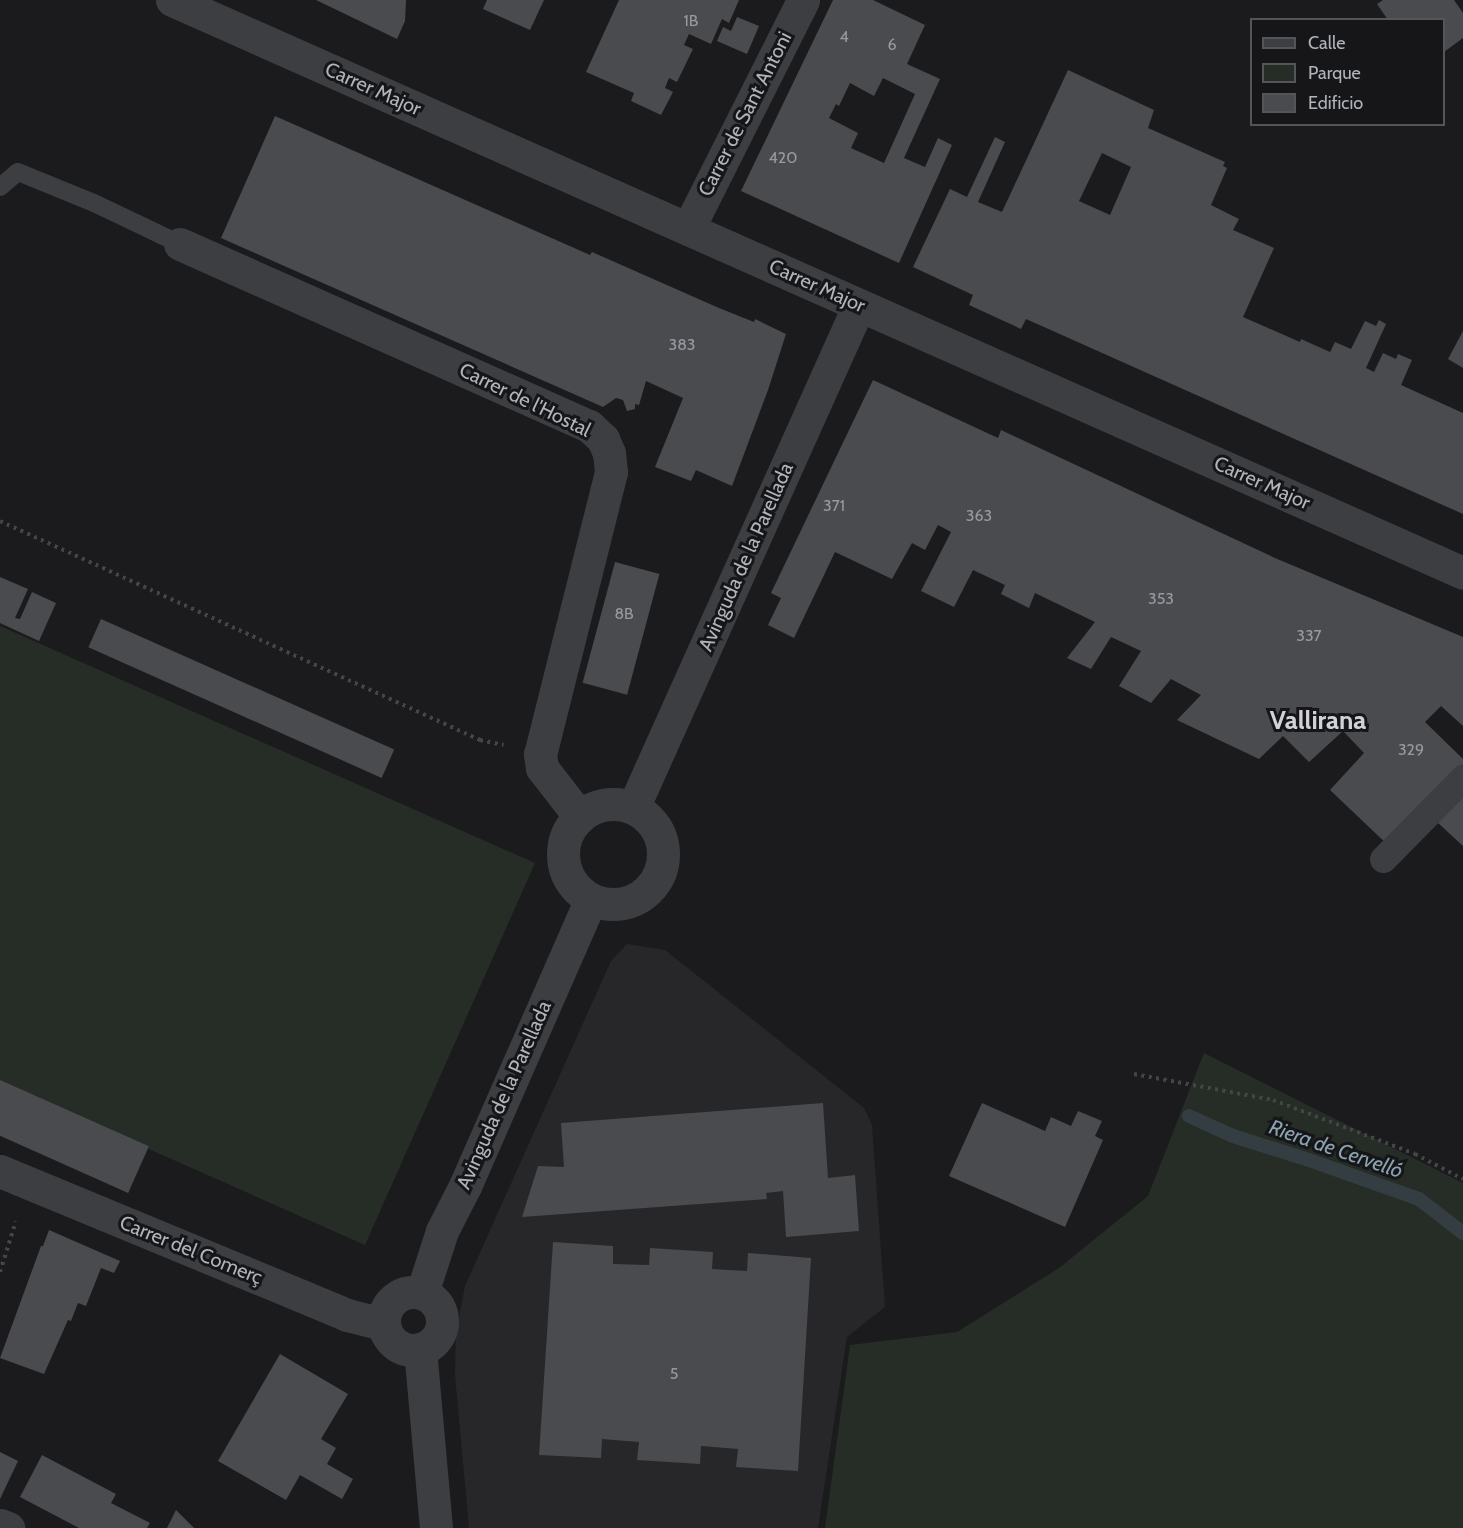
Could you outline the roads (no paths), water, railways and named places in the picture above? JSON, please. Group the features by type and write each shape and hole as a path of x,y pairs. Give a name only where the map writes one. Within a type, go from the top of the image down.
{"street":[{"name":"Carrer Major","path":"172,0 1463,573"},
{"name":"Carrer de Sant Antoni","path":"688,229 803,0"},
{"name":"Carrer de l'Hostal","path":"180,244 589,426 603,439 609,453 611,472 540,754 542,768 580,817"},
{"name":"Avinguda de la Parellada","path":"633,808 859,305"},
{"path":"1383,859 1463,778"},
{"path":"619,804 633,808 650,819 659,832 663,849 663,866 656,881 645,894 631,902 615,905 583,895 572,883 564,869 563,852 566,836 580,817 603,805 619,804"},
{"name":"Avinguda de la Parellada","path":"422,1293 442,1231 465,1186 591,899"},
{"name":"Carrer del Comerç","path":"14,1177 347,1315 384,1324"},
{"path":"406,1292 422,1293 429,1297 440,1310 442,1326 434,1341 420,1349 411,1350 396,1345 390,1339 384,1324 387,1308 398,1296 406,1292"},
{"path":"420,1349 436,1528"},
{"path":"0,1525 8,1528"}],"lane":[{"path":"0,187 18,172 180,244"}],"waterway":[{"name":"Riera de Cervelló","path":"1189,1116 1233,1136 1419,1199 1463,1233"}],"district":[{"name":"Vallirana","path":"1318,721"}]}
